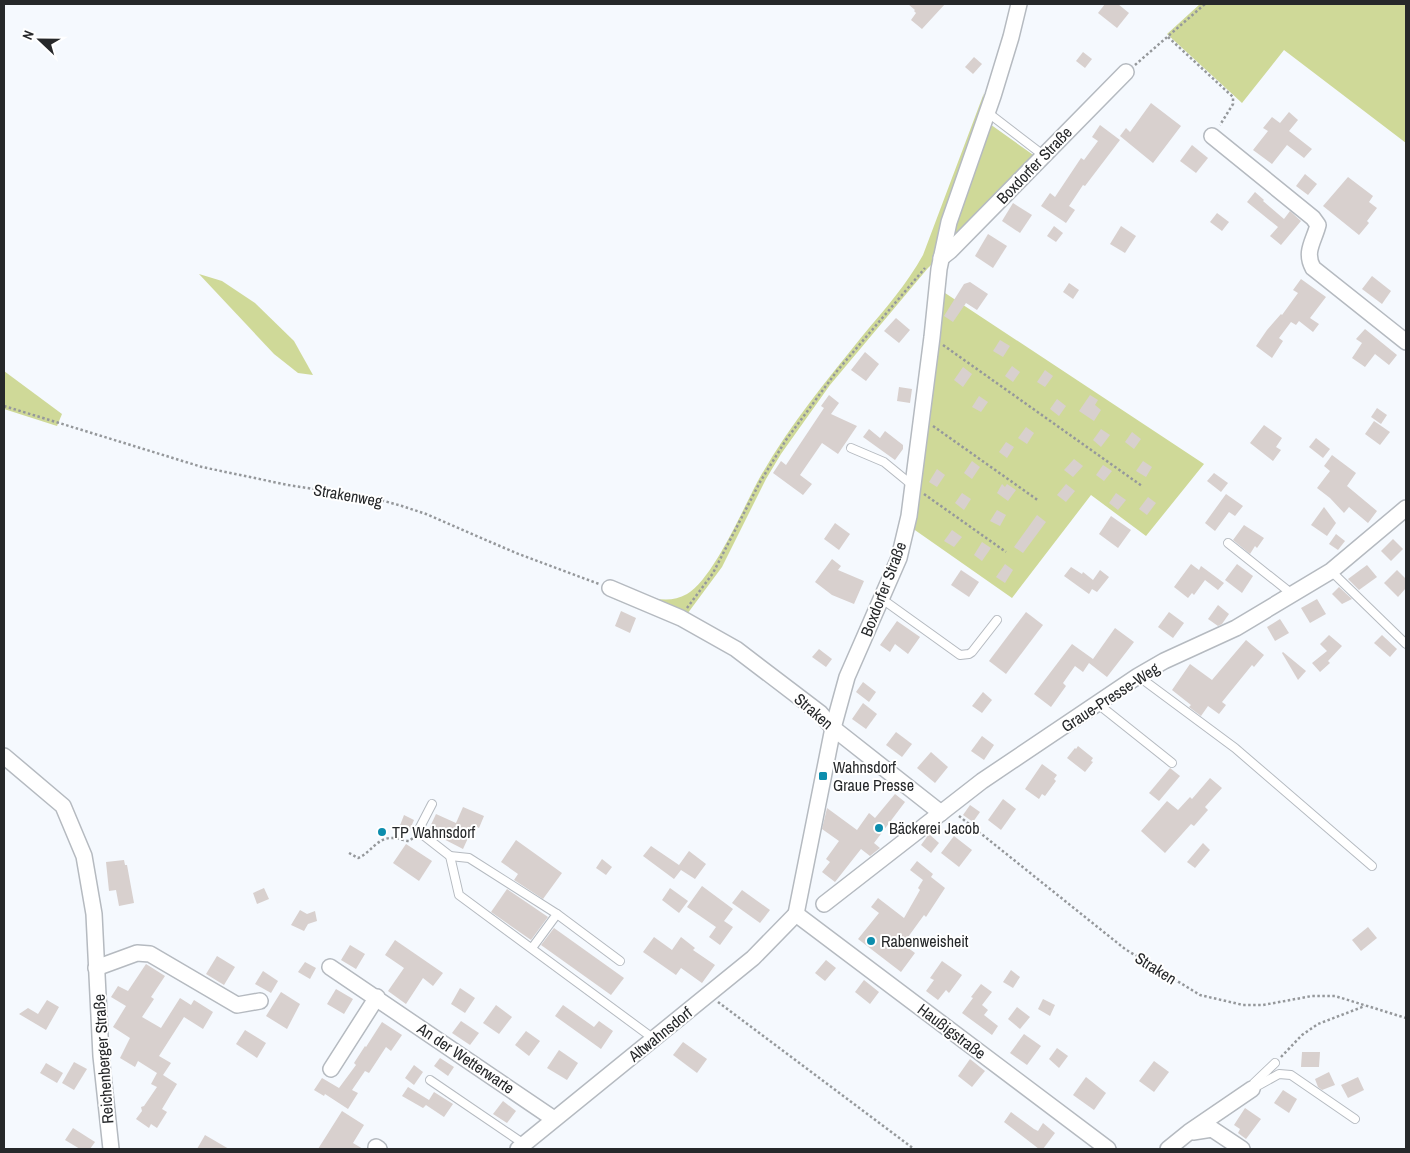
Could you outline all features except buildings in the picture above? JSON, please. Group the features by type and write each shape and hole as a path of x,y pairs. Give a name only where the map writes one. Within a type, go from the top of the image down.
{"street":[{"name":"Boxdorfer Straße","path":"796,914 833,728 847,676 899,558 909,516 941,258 949,222 987,112 1019,7"},
{"name":"Boxdorfer Straße","path":"941,258 1126,72"},
{"path":"1215,138 1313,218 1318,225 1309,251 1309,260 1313,268 1406,342"},
{"name":"Graue-Presse-Weg","path":"824,904 982,781 1138,676 1164,661 1236,628 1331,571 1406,508"},
{"path":"610,588 681,618"},
{"name":"Straken","path":"681,618 736,649 820,713 833,728 945,810"},
{"name":"Reichenberger Straße","path":"4,756 63,806 84,856 94,914 100,1056 111,1149"},
{"name":"Altwahnsdorf","path":"521,1147 753,958 796,914"},
{"name":"Haußigstraße","path":"796,914 1108,1149"},
{"path":"96,968 137,953 150,954 238,1011 260,1001"},
{"name":"An der Wetterwarte","path":"330,966 554,1119"},
{"path":"331,1069 377,997"},
{"path":"1168,1149 1189,1132 1252,1089"},
{"path":"1189,1132 1212,1129 1242,1149"}],"lane":[{"path":"987,112 1043,155"},
{"path":"851,448 884,462 913,486"},
{"path":"1228,543 1292,594"},
{"path":"1331,571 1406,644"},
{"path":"882,598 964,656 972,652 996,620"},
{"path":"1138,676 1235,748 1372,866"},
{"path":"1098,704 1172,763"},
{"path":"432,804 418,831 450,856 469,858 557,914 620,960"},
{"path":"450,856 459,895 654,1039"},
{"path":"532,948 557,914"},
{"path":"1252,1089 1254,1083 1274,1063"},
{"path":"1252,1089 1279,1074 1291,1075 1355,1119"},
{"path":"430,1080 521,1147"}],"path":[{"path":"1126,72 1205,4"},
{"path":"1168,37 1233,97 1233,104 1220,124 1215,138"},
{"path":"681,618 713,573 760,482 796,425 837,371 932,260 941,258"},
{"path":"932,337 1142,486"},
{"name":"Strakenweg","path":"4,406 202,467 288,485 378,499 426,514 516,553 610,588"},
{"path":"922,418 1040,501"},
{"path":"913,486 1006,552"},
{"name":"Straken","path":"945,810 1125,949 1200,995 1242,1005 1263,1005 1312,996 1335,996 1406,1018"},
{"path":"349,853 358,858 363,856 378,841 392,838 409,841 418,831"},
{"path":"709,994 914,1149"},
{"path":"1274,1063 1302,1035 1318,1024 1366,1006"}],"green space":[{"path":"1200,4 1406,4 1406,143 1284,50 1242,103 1167,34"},
{"path":"984,93 980,117 1039,159 928,268 830,385 781,454 766,479 722,567 679,625 614,599 619,586 653,598 678,598 697,586 707,573 727,541 759,479 782,441 822,386 888,306 917,266 923,255"},
{"path":"199,274 222,281 255,303 294,341 313,375 298,373 274,354"},
{"path":"942,291 1204,464 1146,536 1091,495 1012,598 912,528"},
{"path":"4,371 62,414 57,426 4,409"}],"place":[{"name":"Wahnsdorf Graue Presse","path":"823,776"},
{"name":"Bäckerei Jacob","path":"879,828"},
{"name":"TP Wahnsdorf","path":"382,832"},
{"name":"Rabenweisheit","path":"871,941"}]}
